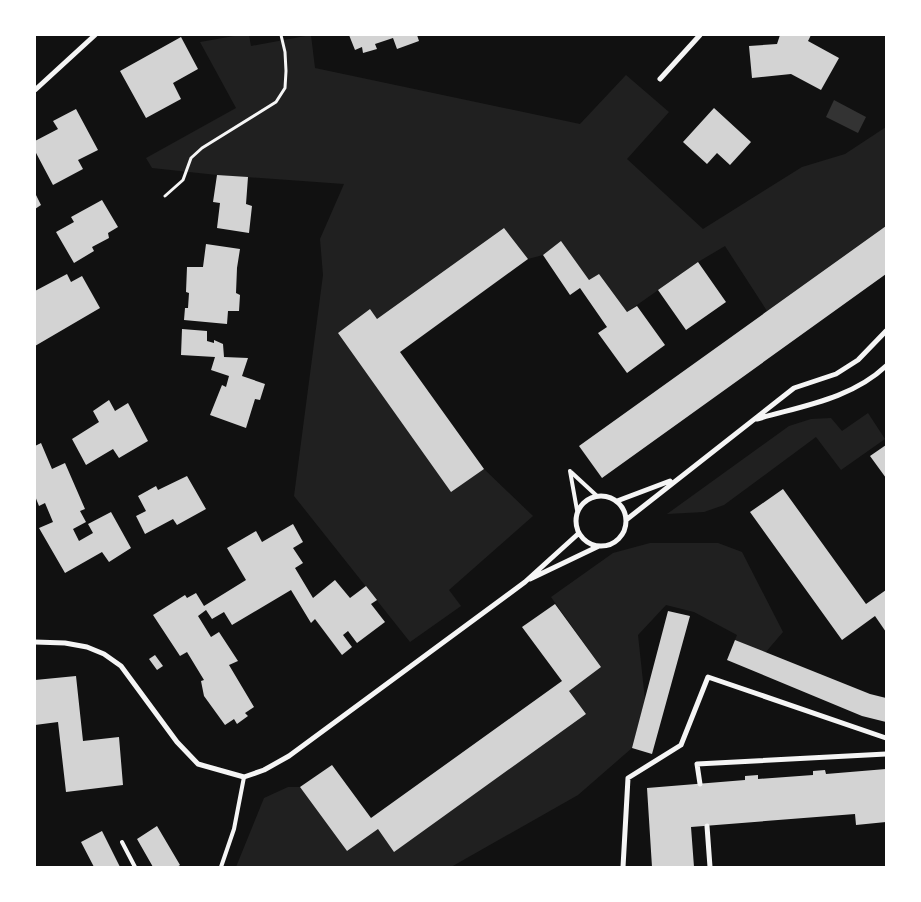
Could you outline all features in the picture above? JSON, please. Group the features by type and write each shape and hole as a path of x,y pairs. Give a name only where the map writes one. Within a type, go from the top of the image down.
{"street":[{"path":"35,90 95,35"},
{"path":"660,79 700,35"},
{"path":"525,582 600,546 608,545 621,536 626,520 676,479 794,388 836,374 858,360 886,331"},
{"path":"754,420 847,393 873,378 886,366"},
{"path":"616,501 647,492 676,479"},
{"path":"600,546 591,544 578,534 575,518 582,503 597,496 616,501 622,506 626,520"},
{"path":"35,642 64,643 87,647 104,654 121,666 177,742 198,764 244,777 264,770 289,756 525,582 578,534"},
{"path":"623,867 628,778 681,745 708,676 886,738"},
{"path":"700,784 697,764 886,754"},
{"path":"707,826 710,867"}],"lane":[{"path":"578,510 570,471 597,496"},
{"path":"221,867 234,829 244,777"},
{"path":"122,842 135,867"}],"path":[{"path":"165,196 183,180 192,158 202,148 276,102 284,88 286,72 286,52 281,35"}],"shaded area":[{"path":"249,35 251,46 311,35 315,68 580,124 626,75 669,112 627,159 703,229 802,167 845,154 886,127 886,226 767,311 725,246 698,262 627,312 599,274 589,280 561,242 543,255 528,259 504,228 377,319 370,309 338,333 451,491 484,469 533,516 449,590 461,606 410,642 294,496 323,275 320,239 344,184 217,175 152,168 146,158 236,108 200,42"},
{"path":"834,100 866,117 858,133 826,117"},
{"path":"868,413 885,439 841,470 816,437 724,505 704,512 667,514 789,426 811,419 831,418 842,431"},
{"path":"650,543 718,543 742,552 783,632 765,653 735,640 737,635 694,612 666,605 638,635 645,700 632,748 578,795 451,867 236,867 264,798 288,787 300,787 347,851 378,829 586,714 569,691 601,667 551,597 613,553"}],"building":[{"path":"349,35 417,35 419,41 397,49 393,38 375,44 377,49 363,53 362,47 355,50"},
{"path":"780,35 811,35 808,41 839,58 821,90 791,74 752,78 749,46 777,44"},
{"path":"181,37 198,69 173,83 181,99 146,118 120,71"},
{"path":"714,108 751,142 730,165 717,153 707,164 683,142"},
{"path":"76,109 98,150 78,160 83,169 53,185 35,151 35,141 58,129 53,121"},
{"path":"217,175 248,177 246,204 252,206 249,233 217,228 220,203 213,202"},
{"path":"35,193 41,205 35,209"},
{"path":"102,200 118,227 108,233 109,238 92,247 94,251 74,263 56,232 74,222 71,217"},
{"path":"886,226 886,274 602,478 579,446"},
{"path":"504,228 528,259 400,352 484,469 451,492 338,333 370,309 377,319"},
{"path":"561,241 589,280 599,274 627,312 637,306 665,345 627,373 598,333 607,327 580,288 570,295 543,255"},
{"path":"206,244 240,249 236,293 240,295 239,311 228,311 227,324 184,320 185,308 188,308 189,293 186,292 187,267 203,267"},
{"path":"698,262 726,302 686,330 658,290"},
{"path":"67,274 71,282 82,276 100,308 35,346 35,291"},
{"path":"182,329 207,331 207,341 214,343 214,340 223,344 224,357 248,358 242,376 265,384 260,400 255,399 246,428 210,415 222,385 226,387 229,376 211,370 215,357 181,355"},
{"path":"109,400 115,411 128,403 148,441 119,458 113,449 86,465 72,439 99,422 93,411"},
{"path":"41,443 52,469 65,463 85,509 80,511 86,522 73,529 79,541 93,533 88,524 111,512 131,548 109,562 102,552 65,573 39,528 53,522 45,503 39,506 35,496 35,446"},
{"path":"886,445 886,478 870,456"},
{"path":"187,476 206,509 177,525 173,519 145,534 136,516 146,511 138,496 156,486 158,490"},
{"path":"783,489 866,604 886,590 886,632 875,616 842,640 750,512"},
{"path":"293,524 303,542 293,548 303,563 295,568 313,598 335,580 350,598 366,586 377,600 371,604 385,622 357,643 348,631 343,635 352,647 342,655 315,619 311,623 291,590 232,625 224,612 212,619 206,610 198,616 211,637 219,632 238,661 229,665 254,707 245,713 248,716 237,724 234,719 225,725 204,696 201,681 204,680 187,652 180,656 153,615 185,595 187,598 196,593 204,606 246,580 227,548 256,531 262,542"},
{"path":"555,604 601,667 569,691 586,714 394,852 378,829 347,851 300,787 332,765 371,818 562,681 522,627"},
{"path":"668,611 690,616 652,754 632,748"},
{"path":"735,640 870,694 886,698 886,722 862,716 727,660"},
{"path":"155,655 163,666 157,670 149,659"},
{"path":"76,676 83,741 119,737 123,785 66,792 58,722 35,725 35,680"},
{"path":"886,769 886,822 856,825 855,814 691,827 694,867 652,867 647,788 745,780 745,776 758,775 758,779 813,775 813,771 825,770 826,774"},
{"path":"157,826 180,865 177,867 153,867 137,839"},
{"path":"102,831 120,867 94,867 81,842"}]}
